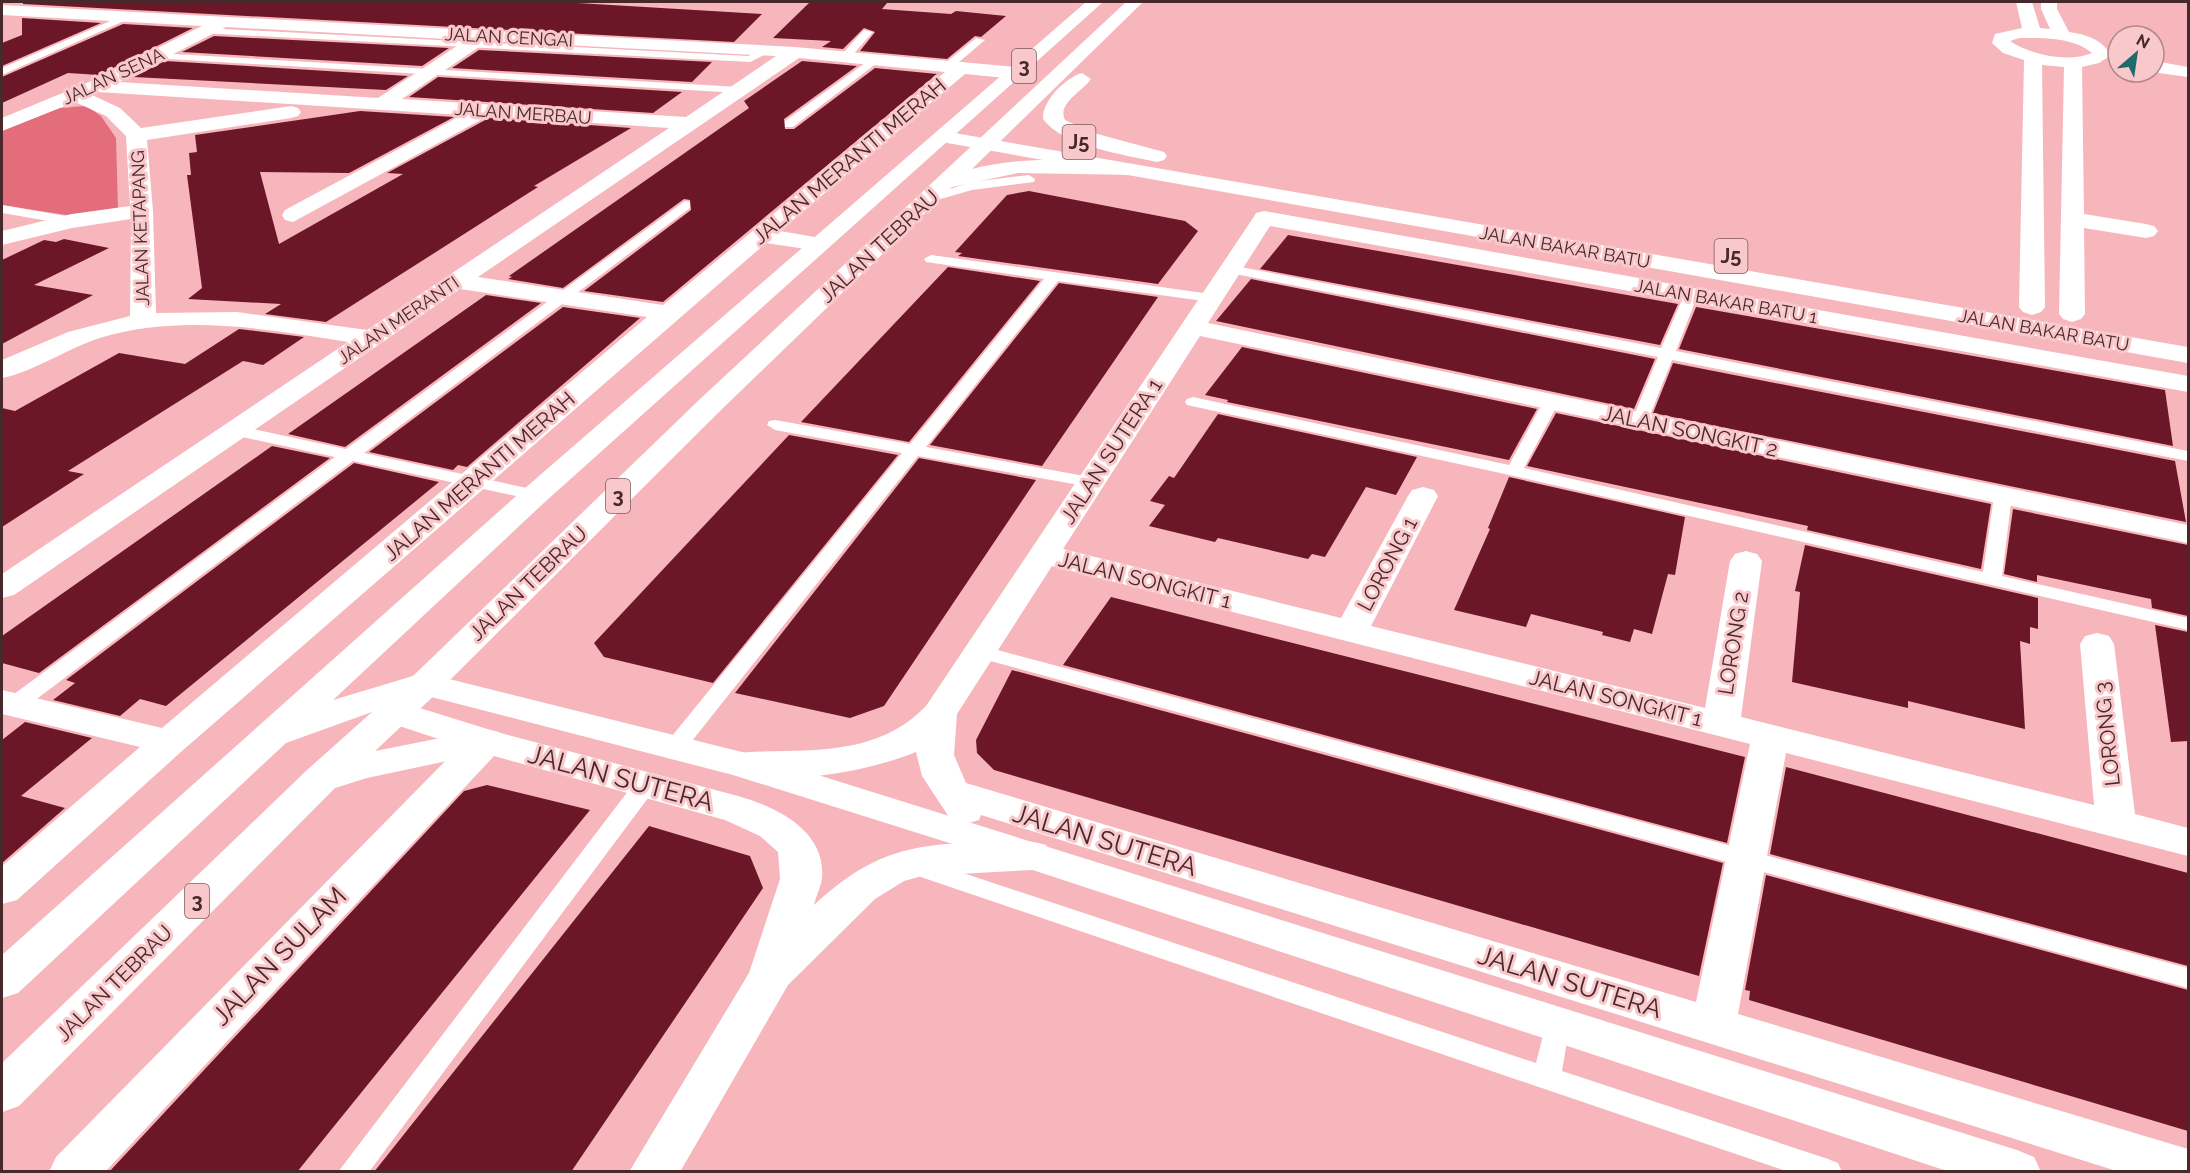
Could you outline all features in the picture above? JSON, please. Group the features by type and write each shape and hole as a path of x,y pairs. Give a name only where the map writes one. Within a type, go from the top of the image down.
{"main road":[{"name":"JALAN TEBRAU","path":"2,981 536,495 1095,2"},
{"path":"2024,2 2032,32"},
{"path":"2049,2 2049,9 2063,36"},
{"name":"JALAN TEBRAU","path":"425,684 710,406 1130,6"},
{"path":"1108,51 1130,6"},
{"name":"JALAN CENGAI","path":"2,10 128,17 214,27 795,52 1016,73"},
{"path":"2,20 22,11"},
{"name":"JALAN SENA","path":"2,125 86,90 214,27"},
{"path":"2106,54 2089,43 2063,36 2032,32 2006,35 2001,38 2001,43 2007,48 2033,57 2073,62 2106,56"},
{"path":"382,104 478,39"},
{"name":"JALAN MERANTI","path":"2,588 795,52"},
{"path":"2033,57 2052,313"},
{"path":"2052,313 2072,219 2073,62"},
{"path":"2166,62 2188,65"},
{"name":"JALAN MERANTI MERAH","path":"2,890 169,742 762,235 954,67"},
{"path":"1093,69 1059,100 1054,110 1055,123 1063,129 1157,156"},
{"path":"2166,69 2188,72"},
{"name":"JALAN MERBAU","path":"86,90 355,102 690,123"},
{"name":"JALAN KETAPANG","path":"86,90 136,135 142,211 143,321"},
{"name":"JALAN MERBAU","path":"136,135 355,102"},
{"path":"293,215 485,110"},
{"name":"JALAN BAKAR BATU","path":"959,122 994,137 1129,170 1424,223 2188,353"},
{"name":"JALAN BAKAR BATU","path":"943,137 994,137 1157,156 2052,313 2188,333"},
{"path":"938,191 986,170 1024,165 1129,170"},
{"path":"2,238 72,221 142,211"},
{"path":"1264,218 1283,212 1301,212 1388,223 1424,223"},
{"name":"JALAN SUTERA 1","path":"741,764 787,766 866,754 900,744 922,731 939,714 1264,218"},
{"name":"JALAN BAKAR BATU 1","path":"1264,218 2188,386"},
{"path":"2072,219 2146,231"},
{"path":"762,235 819,244"},
{"path":"1569,248 1733,272 2002,318 2052,313 2100,334 2188,353"},
{"path":"455,281 668,313"},
{"path":"2,370 102,329 143,321 198,316 249,320 371,338"},
{"name":"JALAN SONGKIT 2","path":"1192,327 2188,534"},
{"name":"LORONG 1","path":"1351,632 1423,496"},
{"name":"JALAN SONGKIT 1","path":"1043,554 2188,842"},
{"name":"LORONG 2","path":"1721,725 1746,561"},
{"path":"383,633 373,651 372,672 389,704"},
{"name":"LORONG 3","path":"2097,644 2116,824"},
{"path":"250,753 302,723 389,704 425,684"},
{"name":"JALAN SUTERA","path":"425,684 741,764 1012,848 2017,1172"},
{"path":"8,703 169,742"},
{"name":"JALAN TEBRAU","path":"2,1092 321,779 389,704"},
{"name":"JALAN SUTERA","path":"389,704 486,741 751,815 783,833 796,846 803,864 801,879 770,977"},
{"name":"JALAN SUTERA 1","path":"939,714 933,753 939,776 951,792 1012,848"},
{"path":"1713,1026 1770,737"},
{"path":"321,779 362,766 486,741"},
{"name":"JALAN SULAM","path":"73,1172 486,741"},
{"name":"JALAN SUTERA","path":"951,792 2188,1171"},
{"name":"JALAN SUTERA","path":"770,977 868,883 890,870 1012,848"},
{"path":"653,1172 770,977"}],"lane":[{"path":"2,72 128,17"},
{"path":"845,57 868,32"},
{"path":"954,67 980,40"},
{"path":"156,56 739,90"},
{"path":"789,124 876,60"},
{"path":"938,191 1029,179"},
{"path":"8,703 350,455 685,205"},
{"path":"2,209 72,221"},
{"path":"931,259 1211,298"},
{"path":"1230,268 2188,456"},
{"path":"676,746 1054,276"},
{"path":"1640,420 1665,352 1688,302"},
{"path":"1193,402 1514,471 2188,624"},
{"path":"1514,471 1551,402"},
{"path":"775,425 1090,482"},
{"path":"234,430 536,495"},
{"path":"1992,579 2003,495"},
{"path":"979,651 2188,978"},
{"path":"352,1172 646,784"},
{"path":"912,865 1828,1172"},
{"path":"1547,1078 1557,1024"}],"shaded area":[{"path":"86,106 101,116 116,138 118,209 66,215 2,205 2,131 59,108"}],"building":[{"path":"23,2 561,2 762,14 734,42 23,4"},
{"path":"810,2 887,3 882,9 951,14 956,11 1006,16 981,37 975,36 947,59 860,51 875,32 864,28 843,49 822,47 831,41 773,38"},
{"path":"22,18 101,23 2,66 2,43 22,35"},
{"path":"123,24 193,28 99,75 68,73 2,103 2,77"},
{"path":"214,36 449,48 422,66 182,52"},
{"path":"479,50 712,62 692,82 452,68"},
{"path":"165,61 408,76 386,90 134,77"},
{"path":"802,61 857,66 784,119 785,129 794,129 875,68 937,74 663,302 584,291 691,210 690,200 684,199 563,288 508,279 512,277 509,276 749,108 744,101"},
{"path":"438,77 682,92 653,113 409,97"},
{"path":"360,111 454,117 349,173 260,172 279,244 403,174 387,173 489,118 631,128 534,186 538,187 326,322 265,314 281,304 188,299 202,288 187,175 191,175 189,153 197,152 195,135"},
{"path":"1029,191 1185,221 1198,231 1158,284 958,256 962,253 955,252 1007,195"},
{"path":"1288,235 1678,304 1660,345 1260,269"},
{"path":"64,239 109,248 34,285 93,295 2,344 2,260 44,240 56,242"},
{"path":"948,267 1040,281 909,442 801,422"},
{"path":"1251,279 1655,359 1634,409 1216,321"},
{"path":"1059,283 1158,297 1042,466 930,445"},
{"path":"486,295 541,303 345,447 288,434"},
{"path":"563,307 640,318 467,467 458,465 453,470 369,452"},
{"path":"1696,307 2165,390 2173,446 1679,349"},
{"path":"239,329 304,337 263,365 243,361 68,471 84,474 2,527 2,408 15,411 119,353 185,364"},
{"path":"1242,347 1537,409 1509,460 1227,402 1228,400 1205,395"},
{"path":"1673,363 2175,461 2186,522 1653,413"},
{"path":"1556,413 1991,504 1981,569 1807,530 1808,526 1527,466"},
{"path":"1218,414 1417,457 1396,495 1366,487 1325,557 1312,554 1308,559 1218,538 1215,542 1149,526 1165,505 1150,501 1169,476 1174,478"},
{"path":"789,435 898,455 713,683 604,657 594,643"},
{"path":"272,446 330,458 39,673 2,663 2,636"},
{"path":"919,458 1036,480 884,706 850,718 735,693"},
{"path":"354,463 439,482 166,706 140,699 120,716 53,700 75,683 66,680"},
{"path":"1509,477 1685,517 1675,575 1668,574 1652,634 1634,629 1630,642 1602,635 1603,632 1531,614 1526,627 1454,610 1490,529 1488,528"},
{"path":"2013,509 2188,545 2188,616 2152,608 2151,599 2037,575 2037,582 2004,574"},
{"path":"1805,545 2038,598 2038,629 2030,627 2030,644 2020,641 2025,729 1908,701 1908,708 1792,682 1800,592 1795,591"},
{"path":"1111,597 1745,757 1727,843 1063,665"},
{"path":"2155,625 2188,632 2188,741 2171,742"},
{"path":"1012,670 1723,863 1699,976 994,770 977,753 976,740"},
{"path":"25,722 92,738 21,796 65,808 2,863 2,740"},
{"path":"1786,767 2188,873 2188,966 1770,854"},
{"path":"487,785 590,810 297,1172 109,1172 464,791"},
{"path":"649,826 750,856 763,888 571,1172 374,1172"},
{"path":"1766,875 2188,990 2188,1131 1749,1000 1750,991 1745,990"}]}
